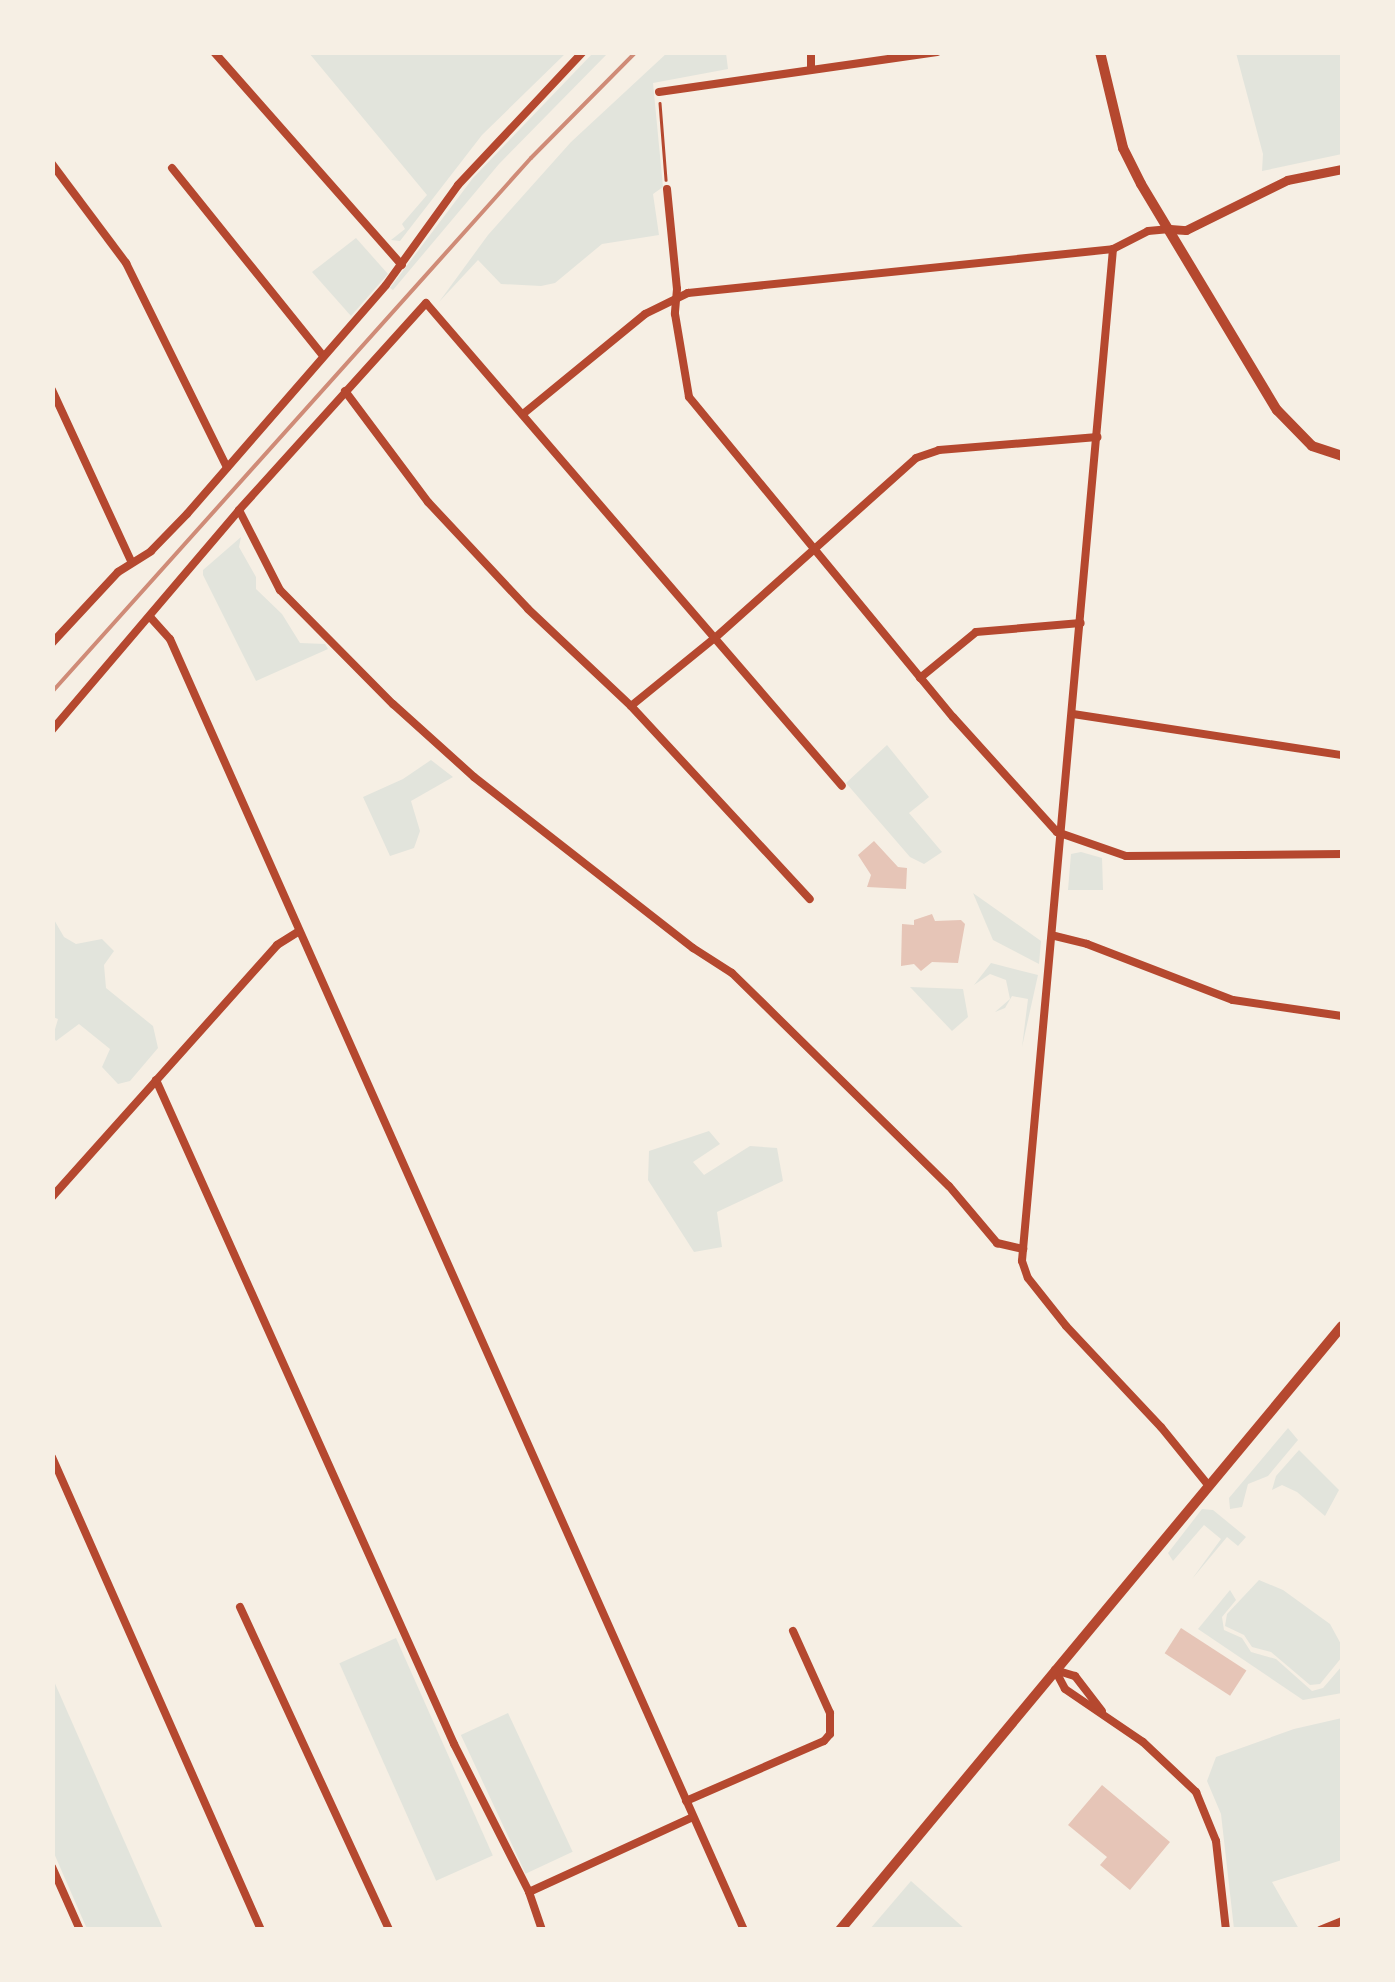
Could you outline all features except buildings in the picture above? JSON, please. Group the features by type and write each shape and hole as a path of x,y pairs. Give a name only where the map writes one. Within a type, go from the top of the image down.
{"main road":[{"path":"1100,52 1123,148 1277,410 1312,446 1342,456"},
{"path":"840,1930 1342,1326"}],"street":[{"path":"214,52 402,266"},
{"path":"52,643 130,561 155,548 402,266 458,186 583,52"},
{"path":"811,52 811,68"},
{"path":"659,92 893,55 937,52"},
{"path":"52,164 126,262 227,467"},
{"path":"172,168 322,356"},
{"path":"523,414 646,314 676,297 1113,249 1152,229 1184,231 1287,180 1342,169"},
{"path":"667,189 687,394 920,678 1064,836 1138,856 1342,854"},
{"path":"1113,249 1064,836 1023,1264 1034,1287 1196,1466 1208,1486"},
{"path":"52,730 239,510 426,303 842,786"},
{"path":"52,390 130,561"},
{"path":"345,391 428,502 528,609 631,706 810,899"},
{"path":"631,706 716,637 916,458 940,450 1097,437"},
{"path":"239,510 280,590 393,704 474,776 693,948 732,974 949,1186 997,1243 1022,1249"},
{"path":"151,618 170,639 744,1930"},
{"path":"920,678 976,632 1081,623"},
{"path":"1073,714 1342,755"},
{"path":"52,1197 278,945 298,932"},
{"path":"1055,936 1087,944 1233,1000 1342,1016"},
{"path":"156,1080 454,1744 529,1892 542,1930"},
{"path":"52,1457 262,1930"},
{"path":"240,1606 389,1930"},
{"path":"686,1800 824,1741 830,1734 830,1713 793,1630"},
{"path":"1055,1670 1065,1689 1102,1710 1169,1763 1207,1810 1218,1850 1226,1930"},
{"path":"1055,1670 1074,1676 1102,1710"},
{"path":"529,1892 693,1817"},
{"path":"52,1867 80,1930"},
{"path":"1320,1930 1342,1921"}],"path":[{"path":"659,92 667,189"}],"shaded area":[{"path":"309,53 566,53 482,135 400,241 391,240 405,229 402,224 427,195"},
{"path":"593,53 608,53 499,164 393,290 390,288 473,178"},
{"path":"667,53 726,53 728,69 653,83 663,187 653,194 659,235 602,244 555,283 541,286 501,284 478,260 439,302 488,235 571,142"},
{"path":"1236,53 1342,53 1342,154 1262,171 1263,154"},
{"path":"356,238 388,274 351,316 312,272"},
{"path":"241,537 239,547 256,577 256,589 282,614 300,643 325,644 328,649 256,681 203,575 203,570"},
{"path":"887,745 929,797 909,813 942,852 924,864 910,857 846,783"},
{"path":"431,760 453,777 411,801 420,831 414,848 390,856 363,797 403,779"},
{"path":"1081,852 1102,858 1103,890 1068,890 1071,854"},
{"path":"973,893 1041,941 1039,964 993,940"},
{"path":"53,918 64,937 76,944 102,939 114,951 104,965 106,988 153,1026 158,1048 130,1081 118,1084 102,1067 110,1049 79,1024 56,1041 53,1036 58,1019 53,1017"},
{"path":"991,963 1038,975 1022,1047 1028,999 1012,996 1005,1008 995,1012 1010,999 1006,980 990,974 974,985"},
{"path":"910,987 963,989 968,1017 952,1031"},
{"path":"709,1131 720,1144 693,1162 704,1175 750,1146 777,1148 783,1181 717,1212 722,1247 694,1252 648,1180 649,1151"},
{"path":"1288,1428 1298,1440 1268,1476 1248,1484 1242,1507 1230,1509 1229,1498"},
{"path":"1299,1450 1339,1490 1325,1516 1297,1492 1282,1485 1272,1490 1276,1476"},
{"path":"1202,1509 1213,1510 1246,1537 1238,1546 1227,1537 1192,1579 1221,1539 1204,1525 1173,1561 1168,1553"},
{"path":"1259,1580 1283,1590 1330,1624 1342,1646 1342,1657 1320,1684 1310,1685 1271,1652 1252,1647 1244,1635 1225,1626 1227,1614"},
{"path":"1230,1590 1236,1600 1222,1617 1224,1630 1242,1638 1251,1652 1276,1659 1312,1691 1323,1688 1342,1666 1342,1693 1303,1700 1198,1629"},
{"path":"396,1638 493,1855 436,1881 339,1663"},
{"path":"53,1679 163,1929 87,1929 53,1851"},
{"path":"508,1713 573,1852 526,1874 461,1735"},
{"path":"1342,1718 1342,1860 1272,1882 1299,1929 1234,1929 1221,1814 1207,1781 1216,1757 1294,1729"},
{"path":"911,1881 965,1929 870,1929"}],"railway":[{"path":"52,692 531,158 636,52"}]}
